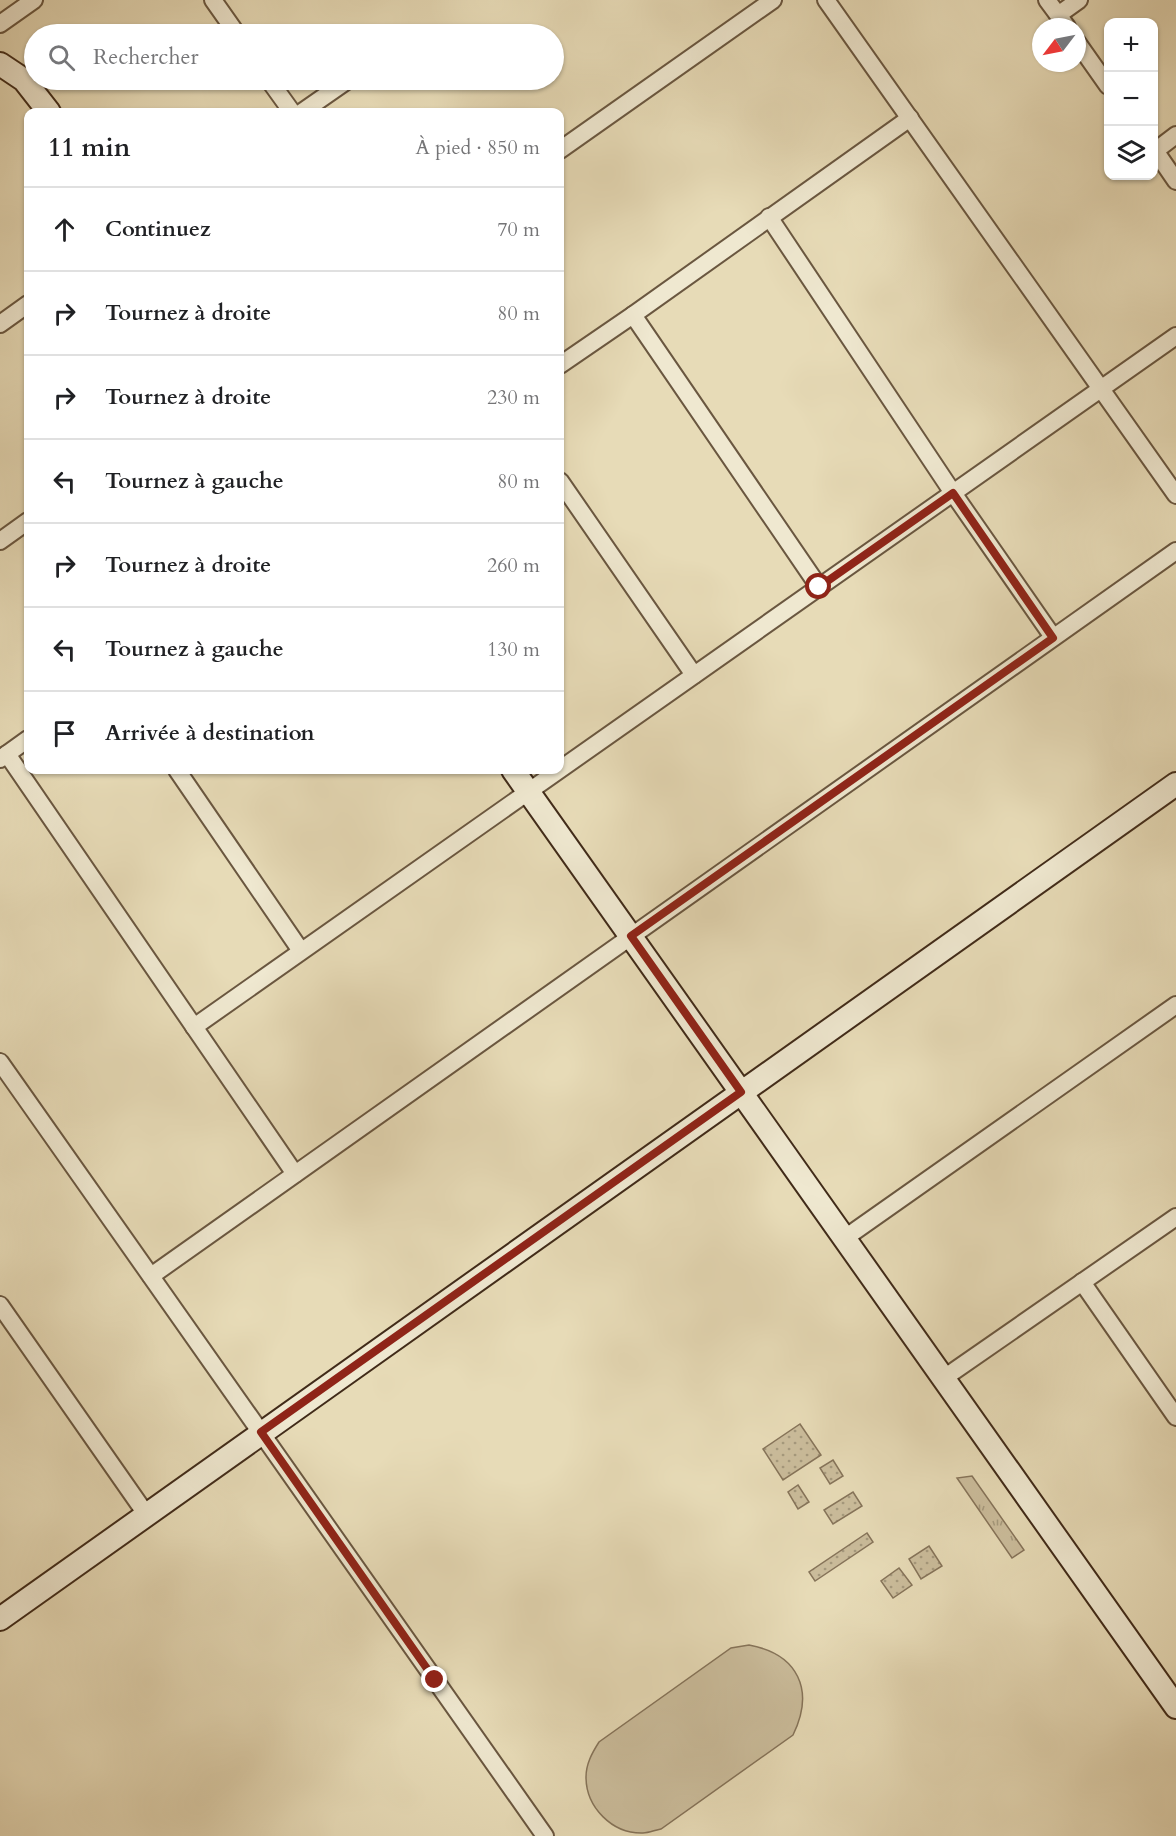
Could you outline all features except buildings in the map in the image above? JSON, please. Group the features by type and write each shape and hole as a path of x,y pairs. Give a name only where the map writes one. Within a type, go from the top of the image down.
{"street":[{"path":"0,24 34,0"},
{"path":"213,0 230,24"},
{"path":"564,147 773,0"},
{"path":"826,0 1176,495"},
{"path":"1047,0 1060,18"},
{"path":"1064,18 1079,0"},
{"path":"1086,55 1104,80"},
{"path":"0,64 24,80"},
{"path":"32,90 46,108"},
{"path":"276,90 289,108"},
{"path":"308,108 334,90"},
{"path":"564,362 910,118"},
{"path":"1158,147 1176,135"},
{"path":"1158,156 1176,181"},
{"path":"769,217 953,493 1053,638"},
{"path":"0,324 24,307"},
{"path":"633,315 819,587"},
{"path":"564,766 1176,336"},
{"path":"564,487 694,675"},
{"path":"0,541 24,524"},
{"path":"151,1276 1176,551"},
{"path":"24,742 4,756 295,1174"},
{"path":"180,774 301,951"},
{"path":"516,774 1176,1707"},
{"path":"194,1027 553,774"},
{"path":"0,1620 261,1432 1176,784"},
{"path":"845,1238 1176,1005"},
{"path":"0,1062 545,1836"},
{"path":"944,1378 1176,1217"},
{"path":"1082,1282 1176,1417"},
{"path":"0,1305 146,1514"}],"green space":[{"path":"800,1424 821,1455 783,1480 763,1449"},
{"path":"833,1460 843,1476 830,1484 820,1468"},
{"path":"972,1476 1024,1550 1012,1558 957,1478"},
{"path":"798,1485 809,1502 798,1509 788,1492"},
{"path":"853,1492 862,1506 833,1524 824,1510"},
{"path":"867,1533 873,1542 815,1581 809,1572"},
{"path":"929,1546 942,1566 921,1579 909,1559"},
{"path":"899,1568 912,1585 893,1598 881,1581"},
{"path":"749,1645 780,1657 798,1676 802,1689 802,1703 793,1735 661,1829 645,1833 632,1832 611,1824 596,1808 587,1788 587,1768 599,1742 731,1648"}],"route":[{"path":"435,1680 261,1432 741,1092 631,936 1053,638 953,493 819,587"}]}
